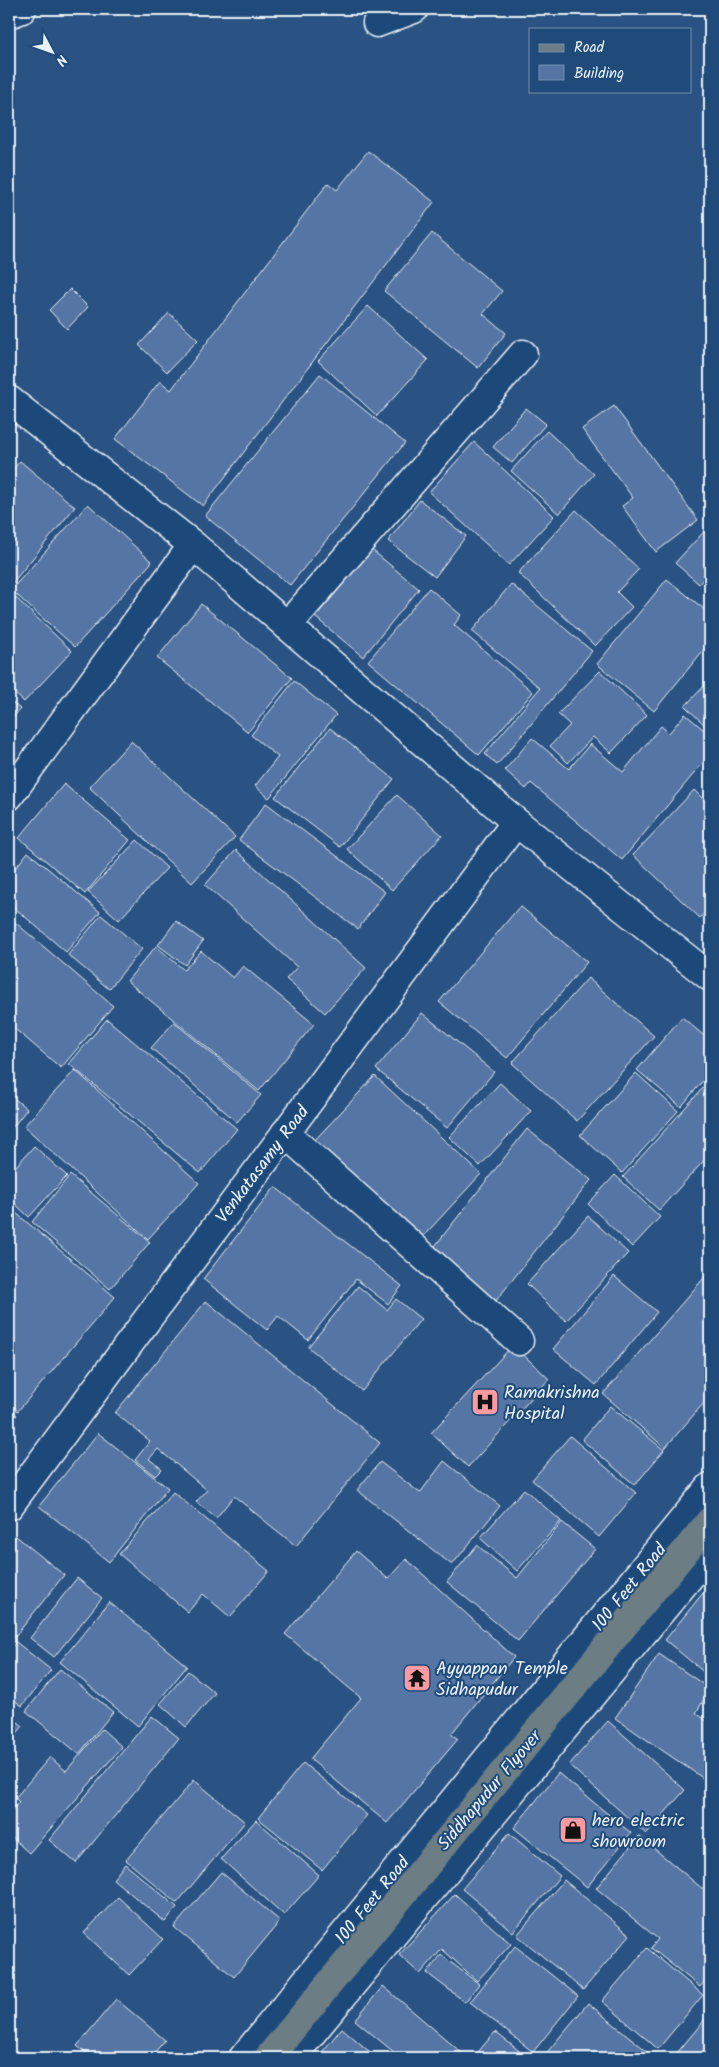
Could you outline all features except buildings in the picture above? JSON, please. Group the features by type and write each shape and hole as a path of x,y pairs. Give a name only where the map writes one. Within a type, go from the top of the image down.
{"main road":[{"name":"Siddhapudur Flyover","path":"268,2058 710,1521"}],"street":[{"path":"9,14 22,9"},
{"path":"377,23 414,9"},
{"path":"287,626 523,354"},
{"path":"9,400 193,545 516,822 710,977"},
{"path":"9,796 193,545"},
{"name":"Venkatasamy Road","path":"9,1506 516,822"},
{"path":"285,1133 519,1341"},
{"name":"100 Feet Road","path":"243,2058 710,1487"},
{"path":"291,2058 710,1552"}],"place":[{"name":"Ramakrishna Hospital","path":"485,1402"},
{"name":"Ayyappan Temple Sidhapudur","path":"417,1678"},
{"name":"hero electric showroom","path":"573,1830"}]}
